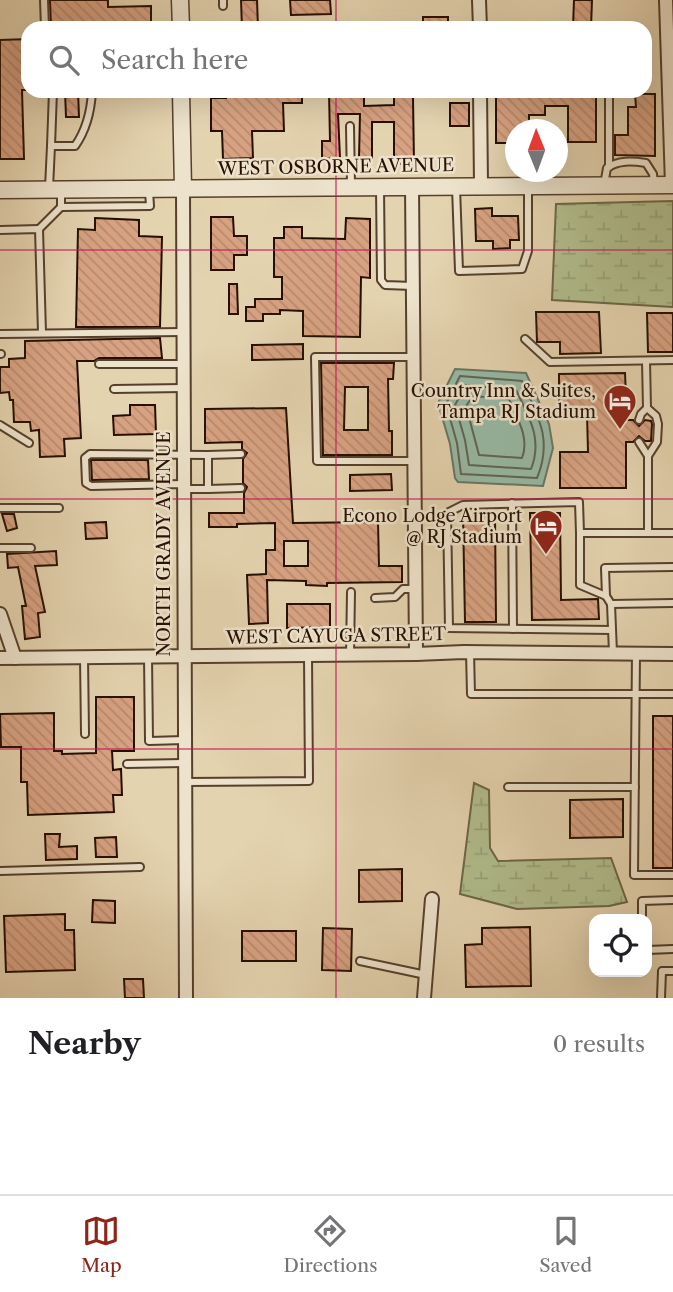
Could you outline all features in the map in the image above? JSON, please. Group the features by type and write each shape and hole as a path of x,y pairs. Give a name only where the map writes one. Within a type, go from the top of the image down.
{"street":[{"path":"180,0 181,21"},
{"path":"479,0 480,21"},
{"path":"667,0 671,43 673,185"},
{"name":"NORTH GRADY AVENUE","path":"181,98 186,998"},
{"path":"480,98 481,186"},
{"name":"WEST OSBORNE AVENUE","path":"0,190 673,185"},
{"path":"412,186 416,654"},
{"path":"0,614 15,658"},
{"name":"WEST CAYUGA STREET","path":"0,658 470,652 673,654"},
{"path":"424,998 432,899"}],"lane":[{"path":"44,0 45,21"},
{"path":"53,98 51,146 55,189 61,207"},
{"path":"51,146 75,146 83,134 92,98"},
{"path":"604,185 608,167 609,98"},
{"path":"350,127 351,187"},
{"path":"608,167 625,162 646,163 653,174 654,185"},
{"path":"456,186 459,271 522,269 528,251 528,185"},
{"path":"380,186 381,280 385,285 413,286"},
{"path":"0,230 39,229 61,207 150,206 149,188"},
{"path":"39,229 42,334"},
{"path":"0,334 183,332"},
{"path":"526,339 550,362 673,360"},
{"path":"413,357 315,357 317,461 414,461"},
{"path":"639,420 647,408 646,361"},
{"path":"99,364 183,364"},
{"path":"114,389 184,388"},
{"path":"647,408 656,416 658,424 657,442 648,456 648,533"},
{"path":"0,425 29,443"},
{"path":"639,442 648,456"},
{"path":"240,454 90,454 85,458 86,483 91,486 241,488"},
{"path":"208,455 208,489"},
{"path":"606,596 580,585 579,502 463,505 447,513 449,628 612,630"},
{"path":"512,503 513,629"},
{"path":"0,508 59,508"},
{"path":"580,533 673,533"},
{"path":"0,548 31,548"},
{"path":"613,653 611,604 606,596 605,568 673,567"},
{"path":"375,598 395,597 402,589 415,589"},
{"path":"350,655 351,592"},
{"path":"611,604 673,603"},
{"path":"470,652 471,694 673,694"},
{"path":"636,653 634,874 673,875"},
{"path":"184,782 309,781 308,655"},
{"path":"148,656 149,741 184,740"},
{"path":"84,657 85,734"},
{"path":"127,764 184,763"},
{"path":"509,787 635,787"},
{"path":"0,871 139,867"},
{"path":"642,914 642,901 673,900"},
{"path":"652,950 673,949"},
{"path":"360,961 426,975"},
{"path":"661,998 662,971 673,971"}],"green space":[{"path":"673,201 673,307 552,300 556,204"},
{"path":"474,783 489,790 490,848 498,861 611,858 627,902 609,906 517,909 460,894"}],"water":[{"path":"455,369 526,373 549,424 553,448 543,486 458,482 438,403"}],"building":[{"path":"50,0 108,0 108,7 151,6 151,21 51,21"},
{"path":"241,0 257,0 258,21 242,21"},
{"path":"290,0 330,0 331,14 291,15"},
{"path":"574,0 592,0 591,21 573,21"},
{"path":"423,17 448,17 448,21 423,21"},
{"path":"21,39 24,159 0,159 0,40"},
{"path":"652,94 655,94 655,156 615,155 615,135 628,135 628,107 636,107 635,98 652,98"},
{"path":"65,98 78,98 79,117 66,117"},
{"path":"211,98 302,98 302,103 283,103 284,131 252,131 253,158 223,159 222,131 211,131"},
{"path":"329,98 364,98 364,106 394,105 394,98 413,98 414,163 394,164 394,122 372,122 372,158 359,158 360,114 338,114 340,158 322,159 322,141 330,141"},
{"path":"496,98 596,98 596,142 568,142 568,106 545,106 545,115 529,115 529,119 505,119 505,143 496,143"},
{"path":"450,103 469,103 469,126 450,126"},
{"path":"492,208 492,216 518,216 519,240 510,240 510,248 493,249 493,241 476,241 475,209"},
{"path":"211,217 233,217 234,236 247,236 247,255 234,255 234,270 211,270"},
{"path":"95,218 139,220 139,236 162,237 160,327 76,327 78,229 95,230"},
{"path":"346,218 370,219 370,278 361,277 360,337 303,336 303,311 280,310 280,314 263,314 263,321 246,321 246,307 255,307 255,299 282,299 282,277 274,277 274,238 284,238 284,227 302,227 302,238 345,239"},
{"path":"229,284 237,284 238,314 229,314"},
{"path":"536,312 599,312 601,353 560,354 560,342 537,342"},
{"path":"647,313 673,313 673,352 648,352"},
{"path":"160,338 162,358 99,358 94,361 77,361 81,438 64,439 65,456 40,457 39,430 31,431 30,422 14,422 13,400 10,400 9,392 0,393 0,367 9,367 9,359 25,358 25,341"},
{"path":"303,344 303,359 252,360 252,345"},
{"path":"321,363 394,363 393,379 388,379 392,455 323,455","holes":["345,387 368,387 368,430 344,430"]},
{"name":"Country Inn & Suites, Tampa RJ Stadium","path":"625,373 627,420 633,420 639,426 645,420 651,421 652,424 651,441 645,441 639,436 633,442 626,442 626,488 560,488 560,452 588,452 587,414 559,414 559,374"},
{"path":"130,405 155,405 156,434 114,435 113,416 130,415"},
{"path":"286,408 293,523 378,522 379,566 402,566 402,582 327,583 327,586 306,585 306,581 267,580 268,623 249,624 247,575 266,574 266,550 275,550 275,523 209,527 209,513 244,513 244,493 247,487 243,483 243,459 247,453 242,449 242,442 205,443 205,409","holes":["284,541 308,541 308,566 284,566"]},
{"path":"91,460 148,460 149,479 92,480"},
{"path":"391,474 392,490 350,491 350,475"},
{"name":"Econo Lodge Airport @ RJ Stadium","path":"530,513 560,513 561,600 598,599 599,619 532,620"},
{"path":"2,514 14,514 17,528 7,531"},
{"path":"463,515 495,516 496,622 465,622"},
{"path":"106,522 107,538 86,539 85,523"},
{"path":"56,551 57,565 35,566 45,612 38,613 40,637 25,639 22,606 26,606 18,567 8,568 7,554"},
{"path":"287,604 330,604 330,627 287,628"},
{"path":"96,697 134,697 134,751 112,751 113,770 121,769 122,795 113,795 114,812 28,815 27,782 21,782 21,747 1,747 0,714 54,713 54,751 62,751 62,754 96,753"},
{"path":"653,716 673,716 673,868 653,868"},
{"path":"623,799 623,837 570,838 570,800"},
{"path":"45,834 60,834 59,847 77,846 77,859 46,860"},
{"path":"116,837 117,857 96,857 95,838"},
{"path":"402,869 402,901 359,902 359,870"},
{"path":"93,900 115,901 115,923 92,922"},
{"path":"65,914 65,930 74,930 75,970 6,972 4,916"},
{"path":"530,927 531,986 466,987 465,945 482,944 482,928"},
{"path":"323,928 352,929 351,971 322,970"},
{"path":"242,931 296,931 296,961 242,961"},
{"path":"124,979 143,979 144,998 125,998"}],"place":[{"name":"Country Inn & Suites, Tampa RJ Stadium","path":"620,431"},
{"name":"Econo Lodge Airport @ RJ Stadium","path":"546,556"}]}
